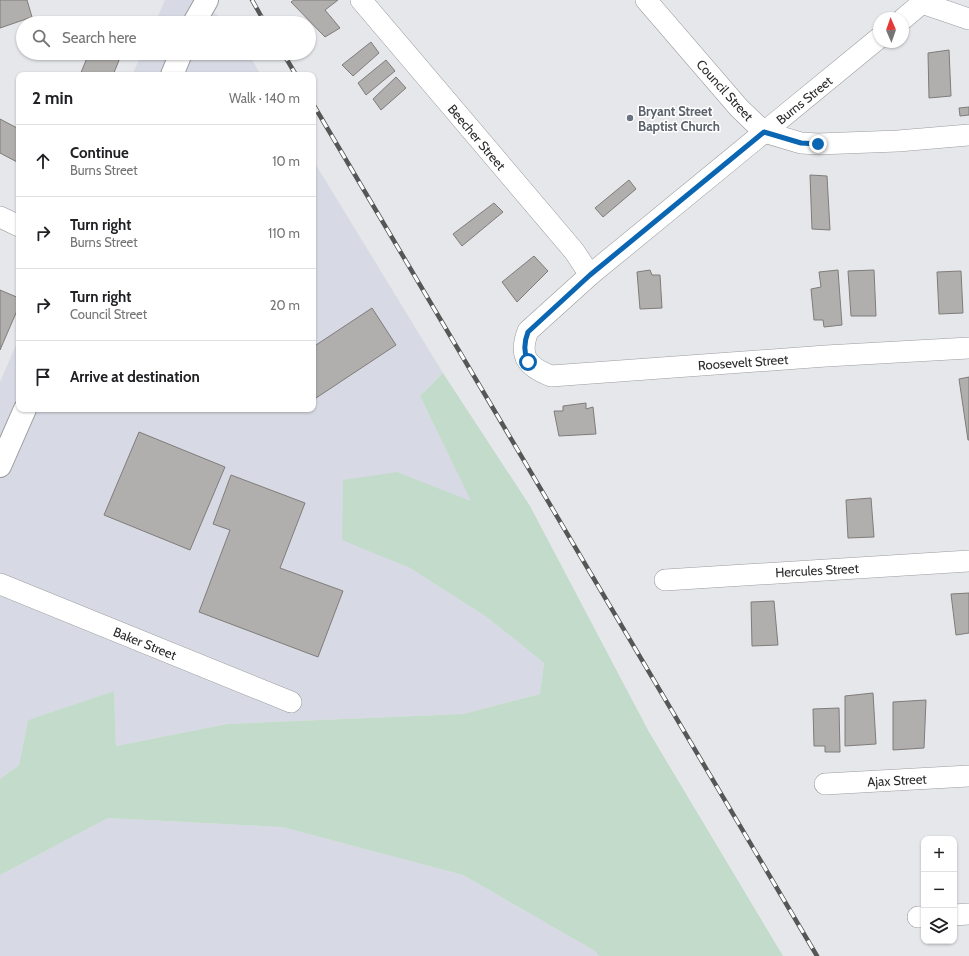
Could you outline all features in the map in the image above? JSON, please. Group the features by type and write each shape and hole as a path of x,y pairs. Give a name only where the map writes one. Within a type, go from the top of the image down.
{"street":[{"path":"198,16 207,0"},
{"name":"Beecher Street","path":"361,0 574,251 590,275"},
{"name":"Council Street","path":"646,0 739,108 764,132 801,143 818,144 898,141 969,134"},
{"path":"909,12 921,1 969,19"},
{"name":"Burns Street","path":"525,356 524,342 528,332 590,275 873,43"},
{"path":"173,72 178,60"},
{"path":"0,217 16,225"},
{"name":"Roosevelt Street","path":"525,356 528,362 537,370 551,376 969,348"},
{"path":"0,466 24,412"},
{"name":"Hercules Street","path":"665,580 969,561"},
{"name":"Baker Street","path":"0,584 291,702"},
{"name":"Ajax Street","path":"825,784 969,776"},
{"path":"957,915 969,914"}],"shaded area":[{"path":"165,0 197,0 219,16 158,16"},
{"path":"139,60 252,60 259,72 133,72"},
{"path":"316,165 443,373 420,396 472,502 397,472 342,539 410,568 488,618 544,663 540,694 463,714 227,724 116,746 114,691 28,720 19,765 0,779 0,382 16,345 16,412 316,412"},
{"path":"108,818 282,827 463,875 595,951 599,956 0,956 0,875"}],"green space":[{"path":"443,373 530,506 649,732 783,956 599,956 595,951 463,875 282,827 108,818 0,875 0,779 19,765 28,720 114,691 116,746 227,724 463,714 540,694 544,663 488,618 410,568 342,540 343,480 397,472 471,501 420,396"}],"building":[{"path":"0,0 27,0 32,16 16,16 16,22 0,28"},
{"path":"294,0 338,0 325,10 340,28 325,37 316,28 316,16 305,16 291,2"},
{"path":"371,42 379,53 353,76 342,65"},
{"path":"949,50 951,96 929,98 928,53"},
{"path":"86,60 119,60 114,72 81,72"},
{"path":"386,60 395,71 366,95 358,83"},
{"path":"396,77 406,88 381,110 373,99"},
{"path":"969,107 969,115 960,116 959,108"},
{"path":"0,119 16,127 16,161 0,153"},
{"path":"810,175 827,176 830,230 812,229"},
{"path":"629,180 636,189 603,217 595,208"},
{"path":"494,203 503,212 462,246 453,234"},
{"path":"534,256 548,271 517,302 502,282"},
{"path":"650,270 652,275 660,275 662,308 640,309 637,272"},
{"path":"838,270 842,325 824,327 823,320 814,320 811,289 821,287 819,272"},
{"path":"874,270 876,316 851,316 848,271"},
{"path":"961,271 963,313 939,314 937,272"},
{"path":"0,290 16,297 16,313 0,350"},
{"path":"372,308 396,345 316,398 316,345"},
{"path":"969,377 969,440 968,440 959,379"},
{"path":"586,403 586,409 593,407 596,434 559,436 554,411 563,411 563,406"},
{"path":"139,432 225,467 190,550 104,515"},
{"path":"231,475 305,503 280,568 343,591 318,657 199,612 230,530 213,524"},
{"path":"871,498 874,537 848,538 846,500"},
{"path":"969,593 969,633 956,635 951,594"},
{"path":"774,601 778,645 752,646 751,602"},
{"path":"873,693 876,744 845,746 845,696"},
{"path":"926,700 924,748 893,750 893,702"},
{"path":"839,708 840,752 825,752 825,746 814,746 813,709"}],"railway":[{"path":"252,0 261,16"},
{"path":"287,60 294,72"},
{"path":"316,109 817,956"}],"place":[{"name":"Bryant Street Baptist Church","path":"630,118"}],"route":[{"path":"528,362 525,356 524,342 528,332 590,275 764,132 801,143 818,144"}]}
